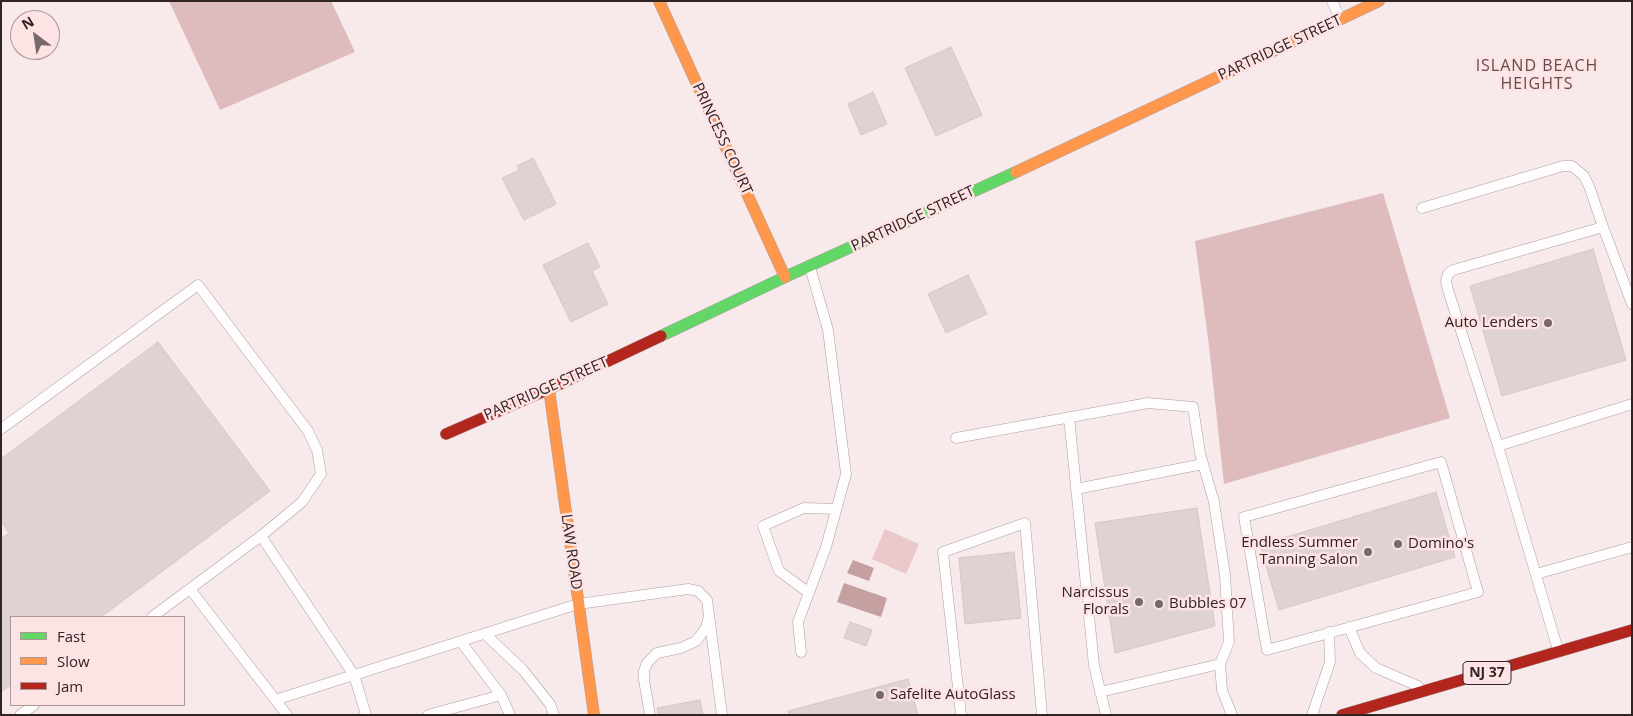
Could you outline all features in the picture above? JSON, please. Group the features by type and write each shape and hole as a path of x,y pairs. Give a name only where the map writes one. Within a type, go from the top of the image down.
{"main road":[{"name":"PRINCESS COURT","path":"659,1 785,277"},
{"name":"PARTRIDGE STREET","path":"446,434 549,389 785,277 1103,132 1379,1"},
{"name":"LAW ROAD","path":"549,389 594,715"},
{"name":"NJ 37","path":"1342,715 1632,630"}],"lane":[{"path":"1332,1 1340,19"},
{"path":"1422,208 1563,166 1572,166 1584,176 1589,186 1632,304"},
{"path":"1558,651 1498,446 1446,281 1448,274 1453,270 1604,227"},
{"path":"802,652 798,622 826,547 846,474 828,330 810,266"},
{"path":"1,429 198,285 308,431 317,450 321,474 302,502 261,536 153,616"},
{"path":"956,438 1148,403 1193,407 1203,464 1214,502 1225,575 1228,642 1220,664 1222,690 1232,715"},
{"path":"1498,446 1632,404"},
{"path":"1069,417 1094,665 1106,715"},
{"path":"1441,462 1478,592 1349,627 1266,650 1244,517 1441,462"},
{"path":"1076,489 1203,464"},
{"path":"808,592 778,571 763,526 804,508 836,509"},
{"path":"961,715 943,552 1025,523 1042,715"},
{"path":"261,536 354,675 366,715"},
{"path":"1536,574 1632,547"},
{"path":"190,589 287,715"},
{"path":"275,700 578,604 688,589 698,591 707,600 722,715"},
{"path":"650,715 644,680 646,663 656,653 681,648 696,641 706,628 709,616"},
{"path":"1349,627 1360,653 1376,668 1428,690"},
{"path":"1312,715 1330,662 1329,632"},
{"path":"485,634 523,670 550,704 554,715"},
{"path":"461,642 500,695 510,715"},
{"path":"1100,692 1220,664"},
{"path":"428,715 500,695"},
{"path":"20,715 33,706"}],"shaded area":[{"path":"169,1 331,1 355,52 220,110"},
{"path":"1383,193 1450,418 1224,484 1195,241"},
{"path":"885,529 919,544 906,574 872,559"},
{"path":"853,560 874,568 869,581 847,573"},
{"path":"844,583 887,598 881,617 837,602"}],"building":[{"path":"951,47 982,115 936,136 905,68"},
{"path":"873,92 887,124 861,135 848,104"},
{"path":"533,158 556,204 524,220 502,178 519,170 517,166"},
{"path":"588,243 600,267 592,271 608,304 571,322 543,265"},
{"name":"Auto Lenders","path":"1593,249 1626,360 1502,396 1470,286"},
{"path":"968,275 987,314 946,333 928,294"},
{"path":"158,342 270,491 102,616 10,616 10,686 1,692 1,539 9,533 1,522 1,459"},
{"path":"1436,492 1455,557 1279,610 1260,545"},
{"path":"1197,508 1215,626 1115,653 1095,523"},
{"path":"1014,552 1021,618 965,624 959,558"},
{"path":"850,622 872,630 866,646 844,638"},
{"name":"Safelite AutoGlass","path":"908,679 918,715 789,715 788,711"},
{"path":"700,700 703,715 658,715 657,708"}],"traffic: fast":[{"path":"661,336 785,277 1016,172"}],"traffic: slow":[{"path":"659,1 785,277"},
{"path":"1016,172 1379,1"},
{"path":"549,389 594,715"}],"traffic: jam":[{"path":"446,434 549,389 661,336"},
{"path":"1342,715 1632,630"}],"place":[{"name":"Auto Lenders","path":"1548,323"},
{"name":"Domino's","path":"1398,544"},
{"name":"Endless Summer Tanning Salon","path":"1368,552"},
{"name":"Narcissus Florals","path":"1139,602"},
{"name":"Bubbles 07","path":"1159,604"},
{"name":"Safelite AutoGlass","path":"880,695"}],"district":[{"name":"ISLAND BEACH HEIGHTS","path":"1537,75"}]}
